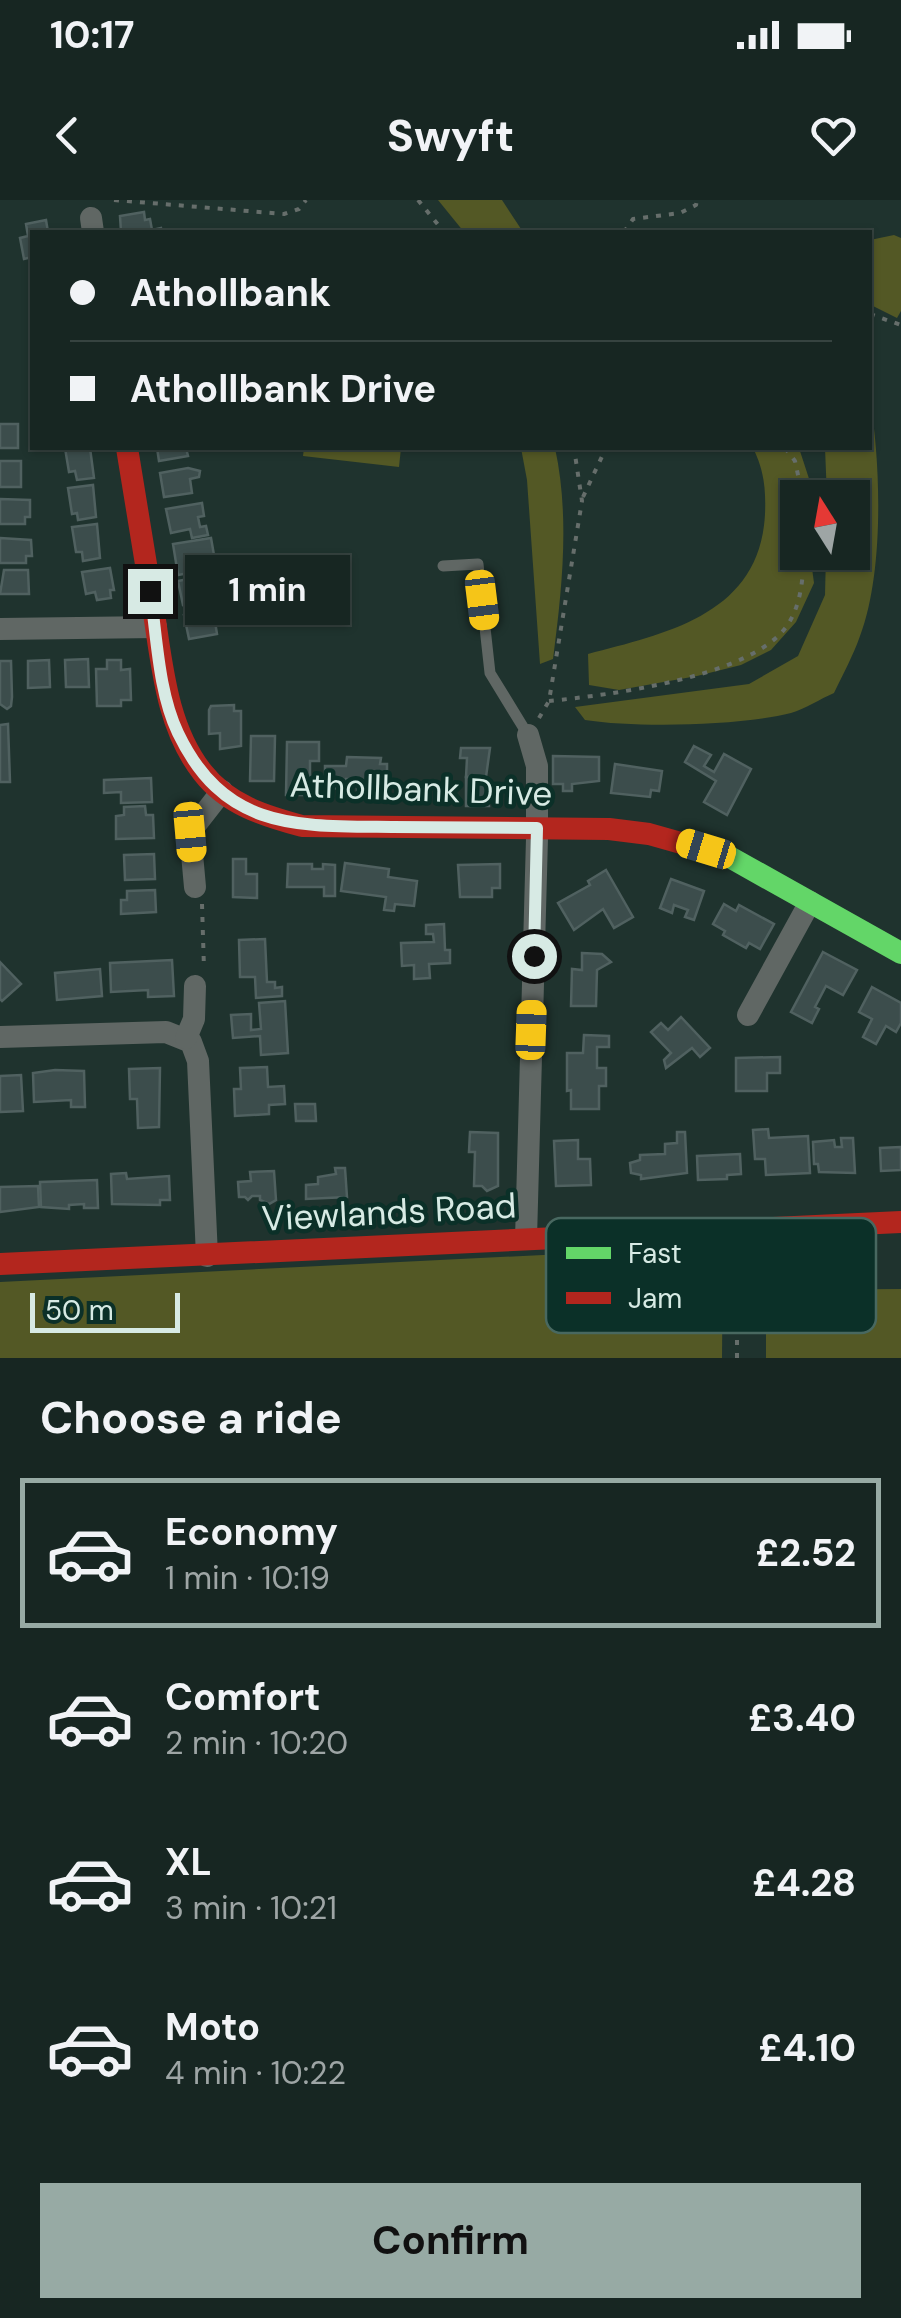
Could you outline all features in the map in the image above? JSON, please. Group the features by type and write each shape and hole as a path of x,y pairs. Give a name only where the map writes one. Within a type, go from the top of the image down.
{"street":[{"name":"Athollbank Drive","path":"127,450 165,689 178,732 198,768 222,791 259,814 302,826 609,829 686,843 742,862 901,953"},
{"path":"0,629 156,627"},
{"path":"526,1240 537,828 537,766 528,735"},
{"path":"194,887 190,832 222,791"},
{"path":"748,1015 810,902"},
{"path":"186,1038 194,1019 194,986"},
{"path":"0,1037 166,1032 186,1038 196,1048 207,1256"},
{"name":"Viewlands Road","path":"876,1223 901,1222"},
{"name":"Viewlands Road","path":"0,1264 546,1239"}],"lane":[{"path":"443,566 478,564 490,673 528,735"}],"path":[{"path":"114,200 284,214 300,209 306,200"},
{"path":"418,200 442,230"},
{"path":"626,230 633,220 680,213 696,205 697,200"},
{"path":"872,315 901,325"},
{"path":"574,450 582,502"},
{"path":"528,735 549,701 582,502 605,450"},
{"path":"786,450 798,480"},
{"path":"549,701 609,694 729,666 758,653 784,631 796,608 803,570"},
{"path":"194,887 202,900 204,974 194,986"}],"green space":[{"path":"438,200 502,200 522,230 462,230"},
{"path":"894,235 901,238 901,311 897,318 872,306 872,240"},
{"path":"872,418 878,486 873,582 860,636 834,693 791,713 717,723 606,723 585,720 575,707 749,684 798,656 825,595 826,570 870,570 870,480 826,480 825,450 872,450"},
{"path":"304,450 401,450 399,467 303,456"},
{"path":"521,450 555,450 562,500 562,580 553,659 540,664 527,480"},
{"path":"754,450 800,450 809,480 780,480 780,570 812,570 814,583 796,622 771,650 741,665 619,690 589,685 588,654 678,627 728,597 746,575 759,548 765,514 764,480"},
{"path":"546,1255 546,1333 722,1333 722,1358 0,1358 0,1282"},
{"path":"876,1289 901,1289 901,1358 766,1358 766,1333 876,1333"}],"building":[{"path":"144,212 152,230 121,230 120,216"},
{"path":"46,220 48,230 30,230 30,258 24,259 20,238 28,236 26,224"},
{"path":"0,424 18,424 18,448 0,448"},
{"path":"65,450 90,450 94,478 77,480 75,471 69,472"},
{"path":"157,450 186,450 188,456 159,461"},
{"path":"0,461 21,461 21,487 0,487"},
{"path":"188,468 200,471 199,477 190,479 192,493 164,497 160,473"},
{"path":"93,485 96,517 78,520 77,513 72,514 68,488"},
{"path":"0,499 30,500 30,517 25,517 25,524 0,524"},
{"path":"202,503 204,516 198,517 200,527 206,526 208,535 192,538 190,529 171,533 166,509"},
{"path":"97,524 100,558 83,561 82,552 76,552 72,527"},
{"path":"0,538 31,540 32,556 26,556 26,563 0,563"},
{"path":"211,538 214,555 203,557 205,570 178,575 173,544"},
{"path":"110,568 114,590 110,590 111,598 97,600 95,592 86,594 82,572"},
{"path":"4,570 28,570 29,594 0,594"},
{"path":"204,576 208,600 183,605 178,581"},
{"path":"213,609 217,634 189,639 184,615"},
{"path":"88,659 89,687 66,687 65,660"},
{"path":"49,660 50,687 28,688 28,661"},
{"path":"107,660 121,660 121,670 130,669 131,700 121,700 121,706 97,706 96,669 107,669"},
{"path":"0,661 11,661 12,697 7,709 0,704"},
{"path":"234,705 234,711 241,711 241,746 220,749 220,733 209,734 209,710 211,706"},
{"path":"8,724 10,782 0,782 0,725"},
{"path":"251,736 275,736 274,781 250,781"},
{"path":"287,742 319,742 319,761 310,761 310,795 286,795"},
{"path":"694,746 711,755 704,766 714,772 724,754 751,769 727,815 704,802 716,781 685,762"},
{"path":"461,748 490,748 486,777 466,777 467,758 460,758"},
{"path":"553,756 599,757 599,781 572,784 572,791 563,791 563,784 553,784"},
{"path":"347,757 381,758 380,764 387,764 387,784 380,784 379,791 357,790 357,779 346,779 345,789 325,788 325,766 346,766"},
{"path":"615,764 662,771 659,791 651,790 650,797 611,793"},
{"path":"466,777 486,777 489,806 466,806"},
{"path":"151,778 152,802 121,803 121,792 104,793 104,780"},
{"path":"145,806 146,815 153,815 154,838 116,839 116,816 124,815 124,807"},
{"path":"154,854 155,879 125,880 124,855"},
{"path":"233,859 246,859 246,874 257,874 257,898 233,897"},
{"path":"345,863 389,869 388,877 417,881 414,906 395,904 394,911 384,910 386,897 341,891"},
{"path":"288,864 312,864 312,869 323,869 323,864 335,865 335,896 324,896 324,887 287,887"},
{"path":"500,864 500,888 492,888 492,897 460,897 458,865"},
{"path":"606,870 633,917 614,928 603,909 574,930 558,903 590,885 588,881"},
{"path":"671,879 704,891 694,920 685,917 688,910 674,905 672,913 660,908"},
{"path":"155,890 156,912 121,914 121,900 127,900 127,891"},
{"path":"724,904 736,911 739,905 774,924 760,949 749,943 746,948 723,935 725,931 713,924"},
{"path":"444,924 450,963 429,964 430,978 414,979 414,965 402,966 401,943 434,942 433,934 426,934 426,925"},
{"path":"265,939 267,982 275,982 275,988 282,987 282,996 256,998 255,977 240,977 239,940"},
{"path":"823,952 857,970 843,995 826,986 812,1023 791,1012"},
{"path":"582,953 602,954 611,962 597,970 596,1006 571,1006 572,969 582,970"},
{"path":"172,960 174,996 148,997 148,990 111,992 110,963"},
{"path":"0,962 21,984 2,1001 0,999"},
{"path":"100,969 102,996 57,1000 55,973"},
{"path":"872,987 901,1003 901,1023 896,1032 886,1026 876,1044 863,1037 872,1019 859,1012"},
{"path":"285,1001 288,1053 261,1055 260,1036 233,1038 231,1015 251,1014 251,1030 261,1029 259,1003"},
{"path":"681,1017 710,1048 700,1057 692,1048 666,1068 664,1060 671,1053 651,1032 661,1023 668,1030"},
{"path":"584,1035 609,1036 609,1047 597,1047 597,1068 606,1068 606,1086 599,1086 599,1109 571,1109 571,1090 567,1091 567,1053 583,1053"},
{"path":"780,1057 780,1073 767,1073 767,1091 736,1091 736,1058"},
{"path":"267,1067 268,1087 284,1086 285,1104 269,1105 269,1114 235,1116 234,1089 241,1089 240,1068"},
{"path":"160,1068 159,1127 138,1128 137,1099 130,1099 129,1069"},
{"path":"84,1071 85,1107 71,1107 71,1100 34,1102 33,1073"},
{"path":"21,1075 23,1111 0,1112 0,1076"},
{"path":"295,1104 315,1104 316,1121 296,1121"},
{"path":"768,1129 769,1138 808,1136 810,1173 766,1175 765,1159 755,1159 753,1130"},
{"path":"470,1132 498,1133 498,1186 487,1191 474,1186 475,1152 469,1152"},
{"path":"677,1132 685,1132 687,1173 641,1179 641,1175 631,1173 630,1163 640,1160 640,1155 665,1154 665,1144 677,1143"},
{"path":"841,1138 853,1138 855,1173 819,1172 818,1164 814,1164 813,1142 834,1140 835,1147 842,1147"},
{"path":"578,1140 578,1159 590,1159 591,1185 556,1186 554,1141"},
{"path":"901,1147 901,1170 881,1171 880,1148"},
{"path":"740,1154 741,1174 727,1175 727,1179 698,1180 697,1156"},
{"path":"335,1168 345,1168 347,1197 306,1199 306,1185 318,1184 318,1177 336,1174"},
{"path":"274,1171 276,1200 269,1204 260,1196 248,1200 239,1197 238,1182 251,1181 250,1172"},
{"path":"126,1173 127,1179 169,1176 170,1200 160,1200 160,1205 112,1204 111,1174"},
{"path":"97,1180 98,1208 84,1208 84,1204 69,1205 69,1209 41,1207 40,1182"},
{"path":"38,1186 39,1207 0,1212 0,1187"}],"traffic: fast":[{"path":"688,845 726,855 901,953"}],"traffic: jam":[{"path":"127,450 173,715 191,755 224,793 261,813 302,826 609,829 649,834 688,845"},
{"path":"876,1223 901,1222"},
{"path":"0,1264 546,1239"}],"route":[{"path":"150,591 170,712 198,768 222,791 259,814 302,826 537,828 534,956"}]}
